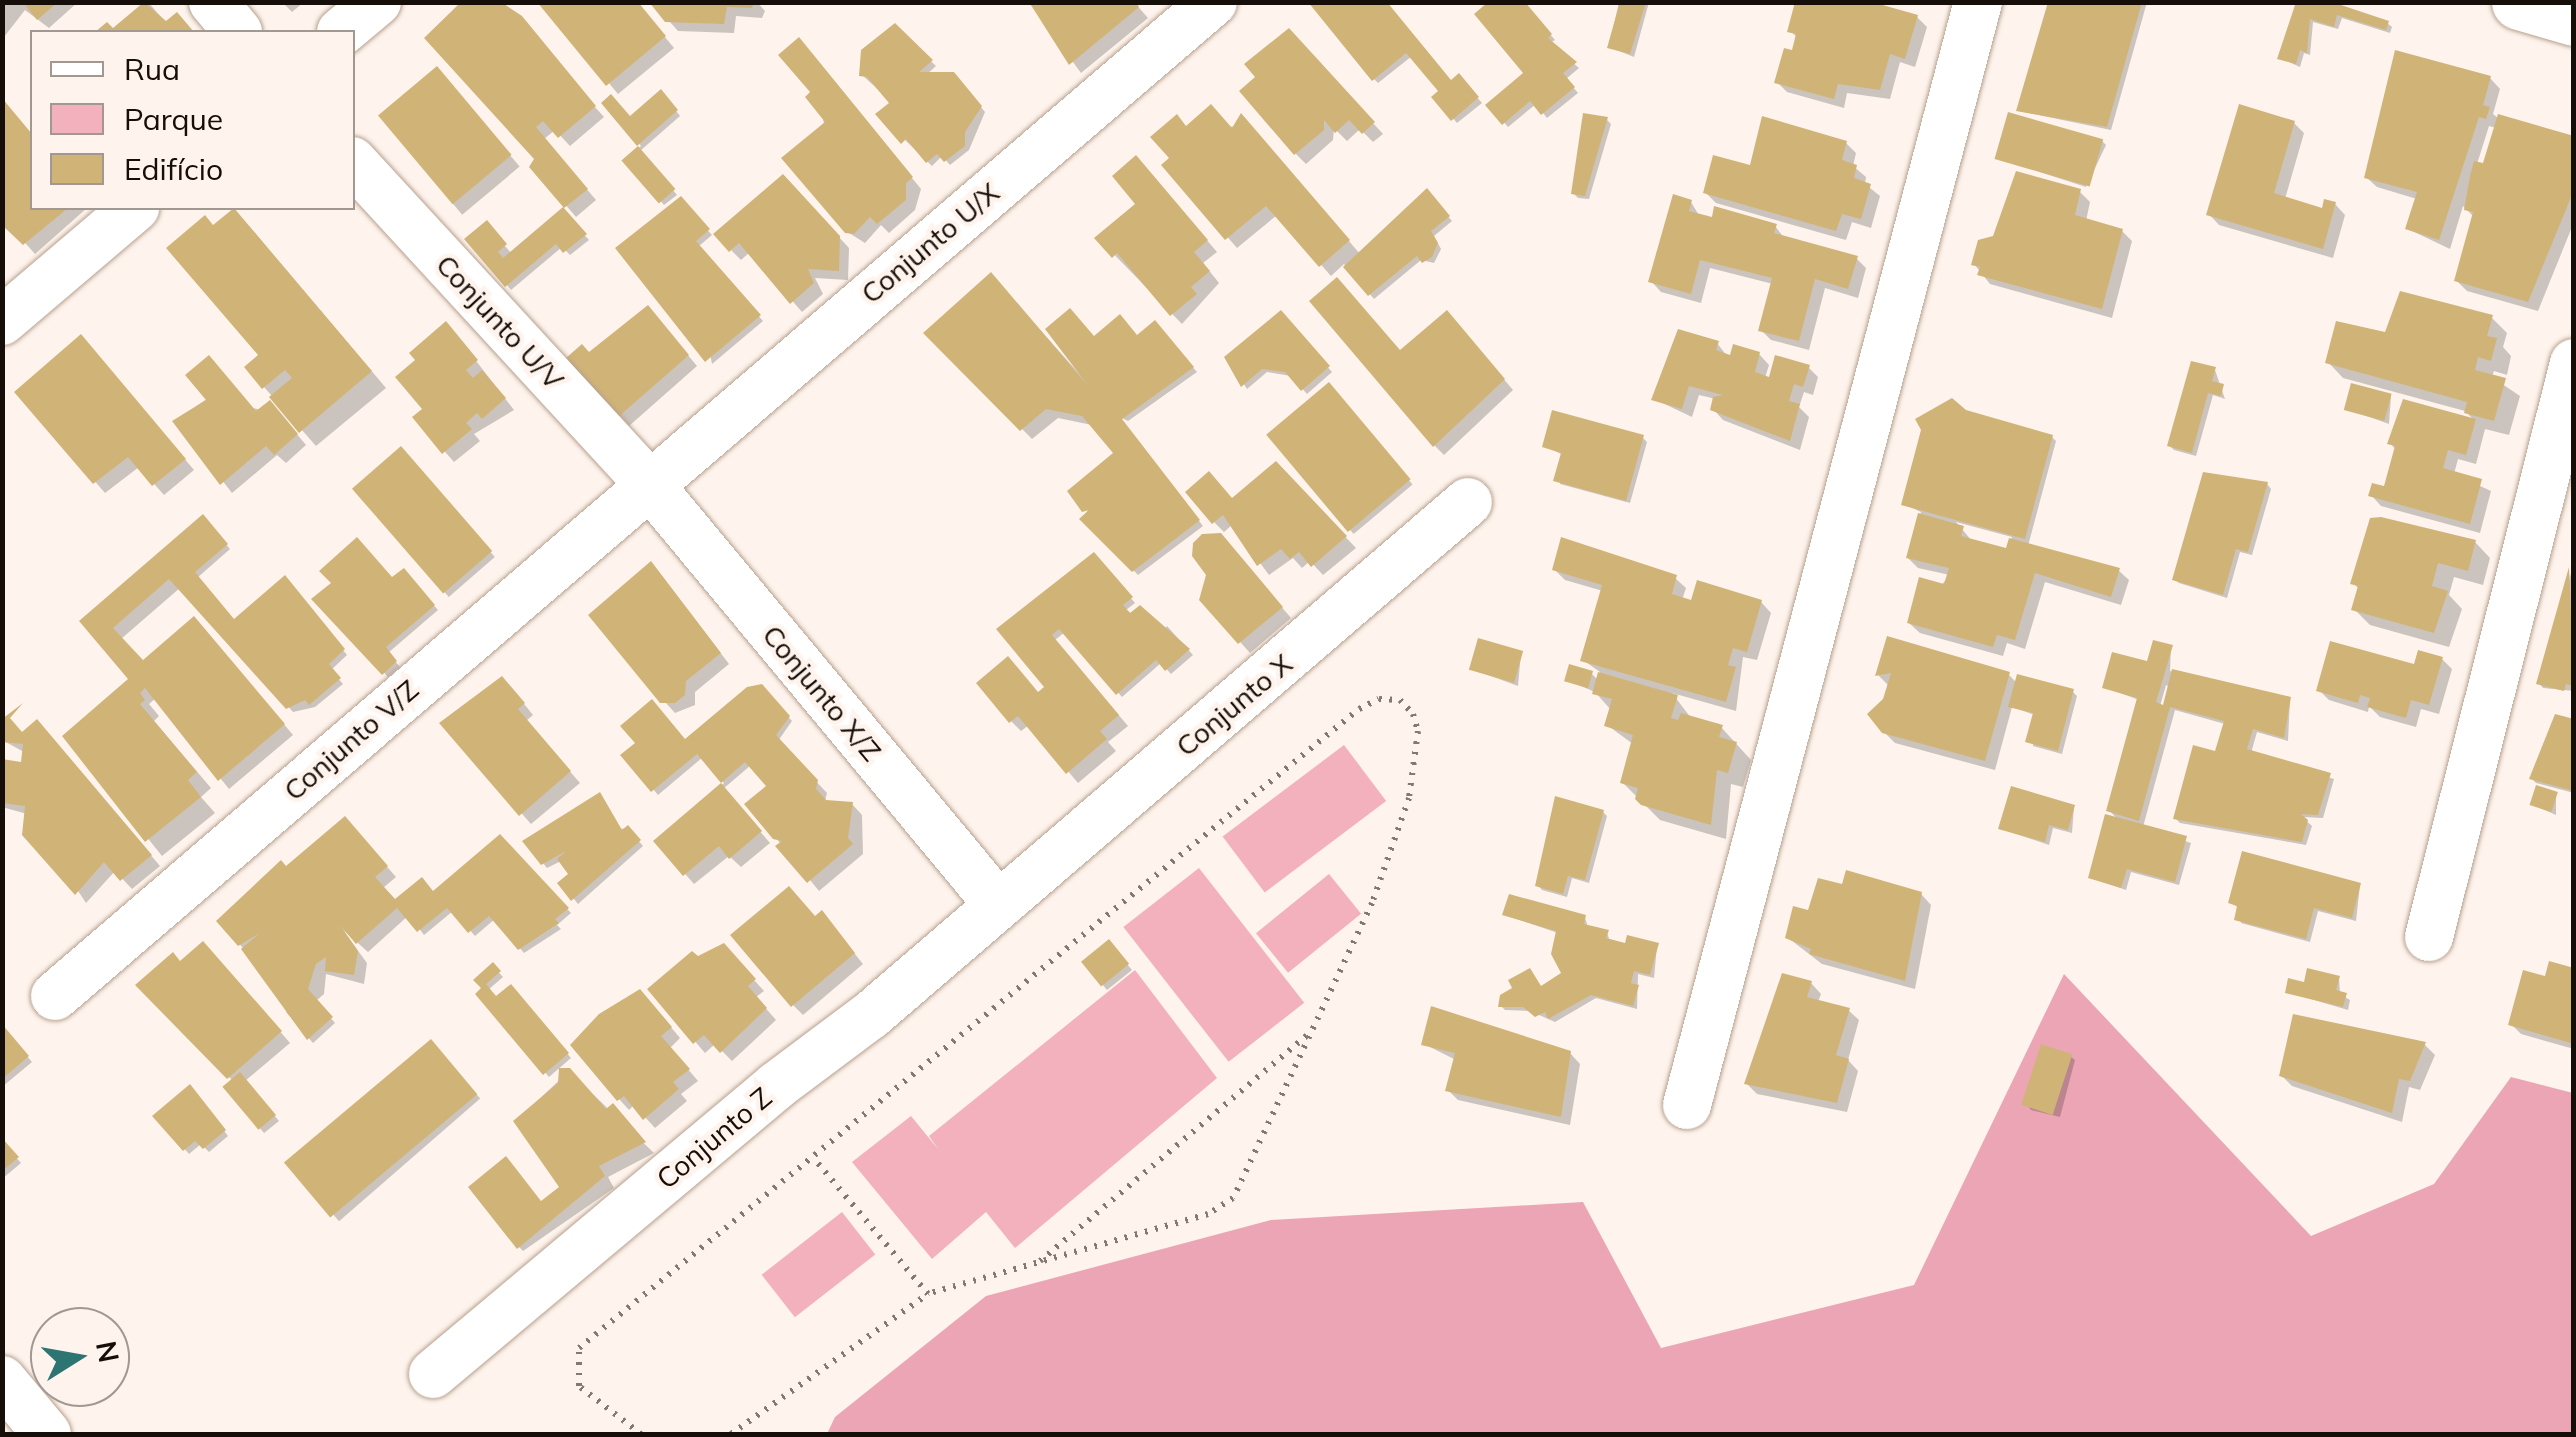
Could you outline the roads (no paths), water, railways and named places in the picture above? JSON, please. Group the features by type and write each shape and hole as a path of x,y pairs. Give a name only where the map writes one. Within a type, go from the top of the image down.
{"street":[{"path":"213,2 236,30"},
{"path":"343,30 377,2"},
{"name":"Conjunto U/X","path":"648,483 1212,2"},
{"path":"1687,1106 1978,2"},
{"path":"2519,2 2574,18"},
{"name":"Conjunto U/V","path":"355,164 648,483"},
{"path":"2,321 133,210"},
{"path":"2429,938 2574,363"},
{"name":"Conjunto X/Z","path":"648,483 997,903"},
{"name":"Conjunto V/Z","path":"54,996 648,483"},
{"name":"Conjunto X","path":"997,903 1468,502"},
{"name":"Conjunto Z","path":"433,1374 776,1086 870,1015 997,903"},
{"path":"2,1380 47,1434"}]}
